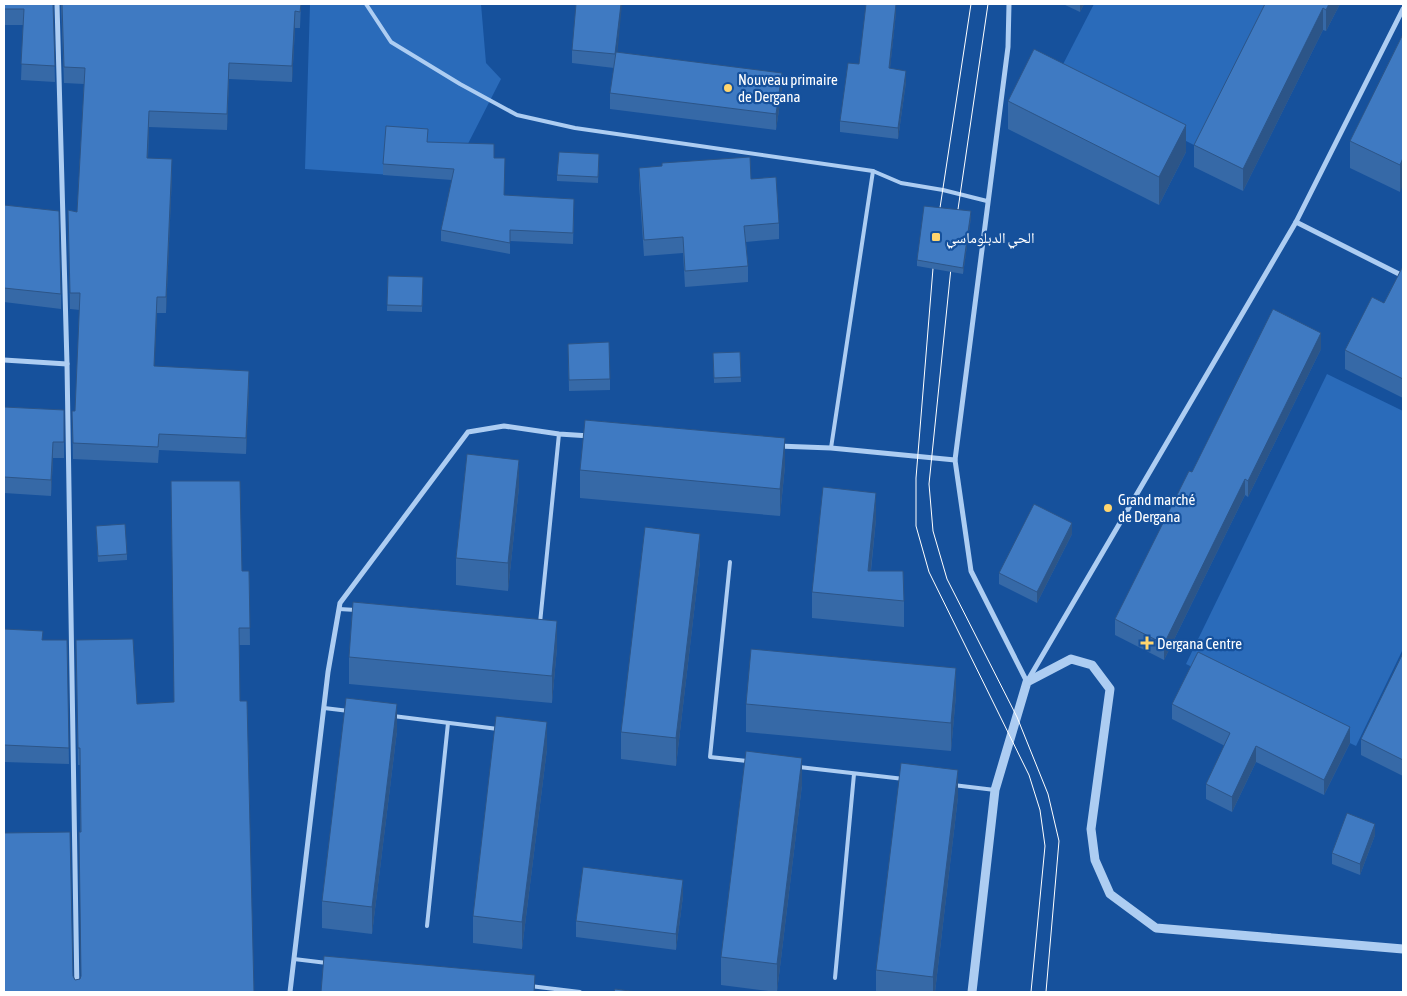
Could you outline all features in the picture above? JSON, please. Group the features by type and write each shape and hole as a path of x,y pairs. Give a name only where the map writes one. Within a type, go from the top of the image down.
{"street":[{"path":"57,4 67,364 77,992"},
{"path":"1009,4 1008,47 955,460 971,571 1027,682"},
{"path":"972,992 995,790 1027,682 1296,222 1403,9"},
{"path":"1296,222 1403,276"},
{"path":"4,360 67,364"},
{"path":"290,992 328,672 340,602 468,432 504,426 559,434 598,436"},
{"path":"773,445 831,448 955,460"},
{"path":"1027,682 1071,659 1092,665 1110,689 1091,829 1095,860 1110,894 1156,928 1403,949"}],"lane":[{"path":"366,4 391,42 460,84 517,115 575,128 873,171 902,184 943,190 988,200"},
{"path":"831,448 873,171"},
{"path":"539,628 559,434"},
{"path":"730,562 710,757 749,761"},
{"path":"339,609 358,610"},
{"path":"324,708 353,711"},
{"path":"391,716 506,730"},
{"path":"427,926 448,722"},
{"path":"797,767 910,780"},
{"path":"835,978 854,774"},
{"path":"948,784 995,790"},
{"path":"294,959 333,964"},
{"path":"529,986 579,992"}],"shaded area":[{"path":"310,4 481,4 486,63 501,79 450,179 305,169"},
{"path":"1094,4 1268,4 1196,146 1057,76"},
{"path":"1327,374 1403,411 1403,649 1356,746 1186,664"}],"building":[{"path":"4,4 53,4 55,66 21,64 24,9 4,9"},
{"path":"62,4 301,4 300,12 295,11 292,66 229,63 227,114 149,111 147,158 172,159 166,297 157,297 154,366 249,371 246,438 159,434 158,447 73,443 72,411 75,411 80,293 70,293 68,210 77,212 85,68 64,67"},
{"path":"576,4 621,4 615,54 572,50"},
{"path":"866,4 896,4 889,68 906,71 898,128 840,121 848,63 859,64"},
{"path":"1265,4 1329,4 1326,10 1323,8 1243,169 1194,145"},
{"path":"1403,34 1403,158 1400,165 1350,141"},
{"path":"1034,49 1186,125 1159,177 1008,101"},
{"path":"616,52 782,73 776,114 610,93"},
{"path":"386,126 428,129 427,142 494,144 494,158 505,158 504,195 574,199 573,233 510,230 510,243 441,230 454,169 383,164"},
{"path":"559,152 599,154 598,177 557,175"},
{"path":"750,157 751,179 776,177 779,223 744,226 748,266 685,271 683,237 644,240 639,168 662,166 662,163"},
{"path":"4,205 59,211 61,294 4,288"},
{"path":"924,206 971,211 963,268 917,260"},
{"path":"1403,266 1403,379 1345,350 1372,297 1384,303"},
{"path":"388,276 423,277 422,306 387,305"},
{"path":"1273,309 1321,333 1248,481 1245,479 1164,644 1115,619 1189,471 1192,472"},
{"path":"609,342 610,379 569,380 568,344"},
{"path":"740,352 741,377 714,378 713,353"},
{"path":"4,407 64,410 64,442 53,442 51,480 4,477"},
{"path":"585,420 785,438 780,489 580,470"},
{"path":"467,454 519,460 508,563 456,558"},
{"path":"171,481 240,481 242,571 249,571 250,628 239,628 240,701 247,701 254,992 4,992 4,833 70,832 73,976 75,980 80,979 79,832 81,832 76,640 133,639 137,704 174,702"},
{"path":"823,487 876,493 868,571 903,571 904,601 812,592"},
{"path":"1034,504 1072,523 1037,592 999,573"},
{"path":"125,524 127,554 98,556 96,526"},
{"path":"645,527 700,534 676,738 621,732"},
{"path":"353,602 557,621 552,676 349,657"},
{"path":"4,629 43,631 42,640 67,640 69,748 4,745"},
{"path":"751,649 956,668 951,723 746,704"},
{"path":"1198,652 1350,727 1324,780 1256,746 1232,797 1206,784 1230,733 1172,704"},
{"path":"1403,653 1403,760 1361,739"},
{"path":"346,698 397,704 372,907 322,901"},
{"path":"496,716 547,722 522,922 473,916"},
{"path":"746,751 802,758 777,964 721,957"},
{"path":"901,763 958,770 933,977 876,970"},
{"path":"1347,813 1375,824 1360,864 1332,853"},
{"path":"583,867 683,880 676,934 576,921"},
{"path":"324,956 535,975 534,992 321,992"},
{"path":"615,989 637,992 614,992"}],"tram line":[{"path":"938,221 971,4"},
{"path":"956,223 988,4"},
{"path":"934,256 916,478 916,526 929,572 1029,775 1040,810 1045,846 1031,992"},
{"path":"952,258 929,484 933,531 947,579 1017,717 1048,794 1059,841 1046,992"}],"place":[{"name":"Nouveau primaire de Dergana","path":"728,88"},
{"name":"الحي الدبلوماسي","path":"936,237"},
{"name":"Grand marché de Dergana","path":"1108,508"},
{"name":"Dergana Centre","path":"1147,643"}]}
